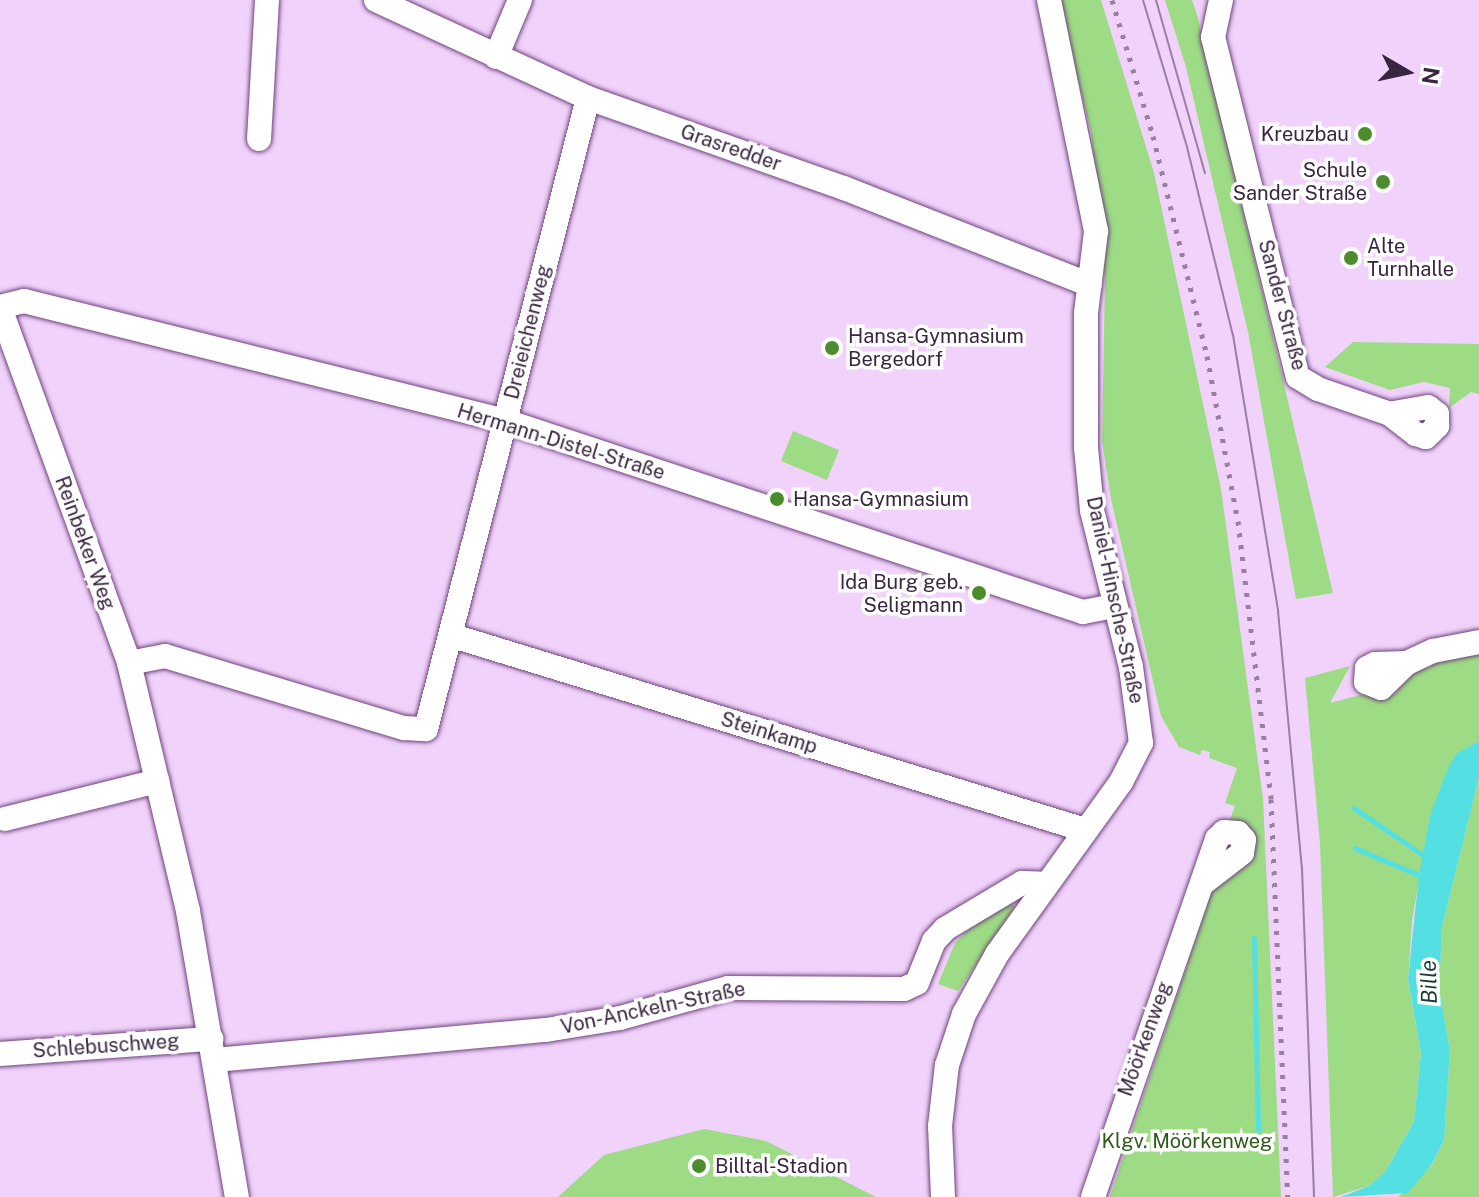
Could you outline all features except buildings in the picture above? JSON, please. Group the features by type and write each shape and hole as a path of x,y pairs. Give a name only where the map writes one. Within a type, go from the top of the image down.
{"street":[{"path":"259,139 267,0"},
{"name":"Grasredder","path":"376,0 588,98 844,188 1090,285"},
{"path":"496,57 520,0"},
{"name":"Daniel-Hinsche-Straße","path":"943,1197 940,1126 947,1065 964,1014 1045,884 1133,764 1141,743 1131,667 1092,510 1086,448 1094,213 1049,0"},
{"name":"Sander Straße","path":"1221,0 1213,37 1298,377 1318,389 1390,414"},
{"name":"Dreieichenweg","path":"129,663 165,656 404,728 421,732 428,726 588,98"},
{"name":"Hermann-Distel-Straße","path":"0,308 24,301 505,421 1083,612 1114,606"},
{"name":"Reinbeker Weg","path":"0,308 129,663 213,1050 237,1197"},
{"name":"Steinkamp","path":"453,636 1085,830"},
{"path":"1407,663 1433,651 1479,642"},
{"path":"5,819 157,781"},
{"name":"Möörkenweg","path":"1093,1197 1115,1122 1217,839 1232,830"},
{"name":"Von-Anckeln-Straße","path":"213,1050 546,1030 620,1018 728,988 904,989 917,983 934,941 945,929 1022,883 1045,884"},
{"name":"Schlebuschweg","path":"0,1054 213,1050"}],"green space":[{"name":"Klgv. Möörkenweg","path":"1058,0 1101,0 1154,173 1221,489 1263,799 1281,1197 1110,1197 1213,887 1249,858 1229,822 1235,806 1225,803 1237,768 1209,758 1210,752 1202,750 1200,755 1179,747 1161,716 1111,499 1102,441 1105,281 1091,132"},
{"path":"1165,0 1192,0 1198,18 1333,593 1296,599 1248,332 1186,67"},
{"path":"1353,342 1479,344 1479,394 1471,392 1449,408 1450,388 1424,382 1390,390 1325,367"},
{"path":"793,431 839,450 827,480 781,461"},
{"path":"1479,655 1479,741 1457,753 1430,816 1412,921 1408,980 1421,1053 1414,1122 1385,1172 1369,1186 1333,1197 1320,844 1305,678 1350,666 1330,703 1364,694 1378,698 1394,694 1416,669 1432,661"},
{"path":"1479,777 1479,1197 1398,1197 1432,1165 1444,1140 1450,1050 1439,989 1442,927"},
{"path":"1011,903 1015,907 958,991 938,984 955,943 970,928"},
{"name":"Billtal-Stadion","path":"704,1129 766,1141 876,1197 558,1197 604,1155"}],"water":[{"name":"Bille","path":"1479,741 1479,777 1442,927 1439,989 1450,1050 1444,1140 1432,1164 1408,1193 1341,1197 1369,1186 1385,1172 1414,1122 1421,1053 1408,979 1419,875 1430,816 1447,770 1457,753"}],"waterway":[{"path":"1354,808 1423,855"},
{"path":"1355,848 1419,875"},
{"path":"1254,938 1258,1130"}],"tram line":[{"path":"1143,0 1187,147 1233,335 1278,611 1302,868 1314,1197"},
{"path":"1156,0 1205,173"}],"railway":[{"path":"1112,0 1153,136 1207,356 1238,521 1271,799 1288,1197"}],"place":[{"name":"Kreuzbau","path":"1365,134"},
{"name":"Schule Sander Straße","path":"1383,182"},
{"name":"Alte Turnhalle","path":"1351,258"},
{"name":"Hansa-Gymnasium Bergedorf","path":"832,348"},
{"name":"Hansa-Gymnasium","path":"777,499"},
{"name":"Ida Burg geb. Seligmann","path":"979,593"},
{"name":"Billtal-Stadion","path":"699,1166"}]}
